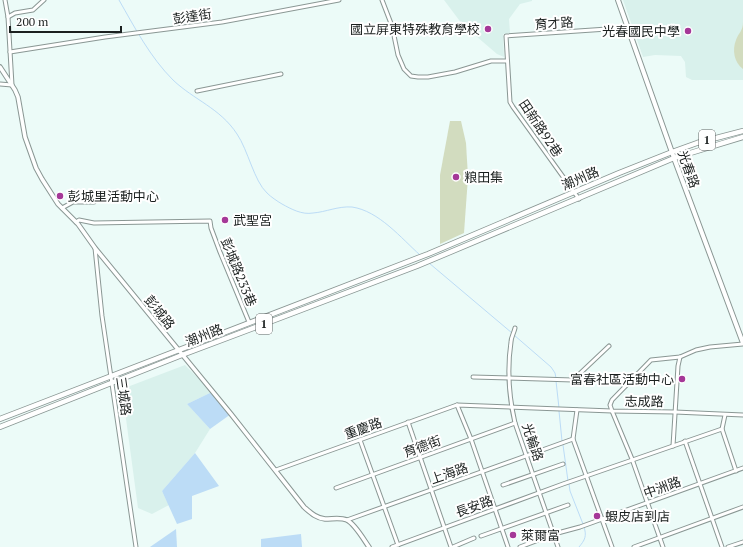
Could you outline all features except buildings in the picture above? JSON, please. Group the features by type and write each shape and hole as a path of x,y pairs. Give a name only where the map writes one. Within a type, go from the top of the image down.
{"main road":[{"name":"光春路","path":"618,0 674,158 742,336 743,344"},
{"name":"潮州路","path":"0,419 428,254 672,152 697,143 743,131"},
{"name":"潮州路","path":"0,428 112,382 432,260 674,158 743,137"}],"street":[{"path":"0,84 12,84 8,17 5,0"},
{"path":"8,17 15,13 33,10 44,0"},
{"name":"彭達街","path":"10,52 222,22 339,0"},
{"path":"382,0 392,26 398,55 404,69 411,76 428,77 456,72 491,61 507,61"},
{"name":"育才路","path":"507,61 506,36 622,28 627,26"},
{"name":"田新路92巷","path":"507,61 510,102 579,199"},
{"name":"彭城路","path":"0,67 12,84 18,97 25,137 36,168 62,208 76,222 95,248 276,470 304,507 315,516 325,519 338,518 347,520"},
{"path":"197,91 281,74"},
{"path":"62,208 73,202 94,202"},
{"name":"彭城路233巷","path":"76,222 80,220 94,223 210,221 220,252 249,322"},
{"name":"三城路","path":"95,248 111,376 136,547"},
{"name":"光輪路","path":"515,328 511,340 509,378 511,406 558,547"},
{"path":"663,547 632,459 610,405 612,400 651,360 680,356 696,350 743,344"},
{"path":"473,377 575,380 609,346"},
{"path":"673,446 678,366 680,356"},
{"path":"508,547 471,439 457,404 511,406"},
{"name":"重慶路","path":"276,470 457,404"},
{"name":"志成路","path":"511,406 577,410 743,415"},
{"path":"577,410 573,439 612,547"},
{"path":"725,414 722,428 736,471"},
{"path":"408,422 452,547 474,538"},
{"name":"育德街","path":"336,488 516,423"},
{"path":"586,476 722,428"},
{"name":"上海路","path":"347,520 573,439"},
{"path":"360,440 398,545"},
{"path":"685,441 722,547"},
{"path":"503,485 563,464"},
{"name":"中洲路","path":"554,534 580,527 743,468"},
{"name":"長安路","path":"392,547 586,476"},
{"path":"480,536 568,505"},
{"path":"634,547 743,507"},
{"path":"347,520 369,547"},
{"path":"520,547 554,534"},
{"path":"533,542 534,547"},
{"path":"728,547 743,542"}],"shaded area":[{"name":"國立屏東特殊教育學校","path":"444,0 532,1 520,4 509,19 510,33 503,34 504,57 497,54 462,24"},
{"name":"光春國民中學","path":"623,0 743,0 743,80 692,80 686,77 685,62 681,56 655,55 643,57"},
{"path":"185,365 212,392 187,404 210,429 195,453 162,491 169,505 152,514 138,508 122,389"}],"green space":[{"path":"743,25 743,69 738,63 734,52 737,37 742,30"},
{"path":"450,121 461,121 466,143 468,177 464,233 440,244 440,175"}],"water":[{"path":"212,392 231,414 210,429 187,404"},
{"path":"195,453 219,486 192,496 192,519 177,524 162,491"},
{"path":"176,529 177,547 150,547"},
{"path":"301,534 302,547 261,547 261,539"}],"waterway":[{"path":"119,0 143,42 157,62 181,87 223,117 237,134 258,181 262,188 270,196 289,208 305,213 347,207 362,210 380,219 420,255"},
{"path":"429,263 512,333"},
{"path":"514,335 551,367 556,378"},
{"path":"556,381 559,408"},
{"path":"559,411 562,441"},
{"path":"563,445 568,481"},
{"path":"569,484 570,491 583,524"},
{"path":"579,547 585,538 584,527"}],"place":[{"name":"國立屏東特殊教育學校","path":"488,29"},
{"name":"光春國民中學","path":"688,31"},
{"name":"粮田集","path":"456,177"},
{"name":"彭城里活動中心","path":"60,196"},
{"name":"武聖宮","path":"225,220"},
{"name":"富春社區活動中心","path":"682,379"},
{"name":"蝦皮店到店","path":"597,516"},
{"name":"萊爾富","path":"513,535"}]}
